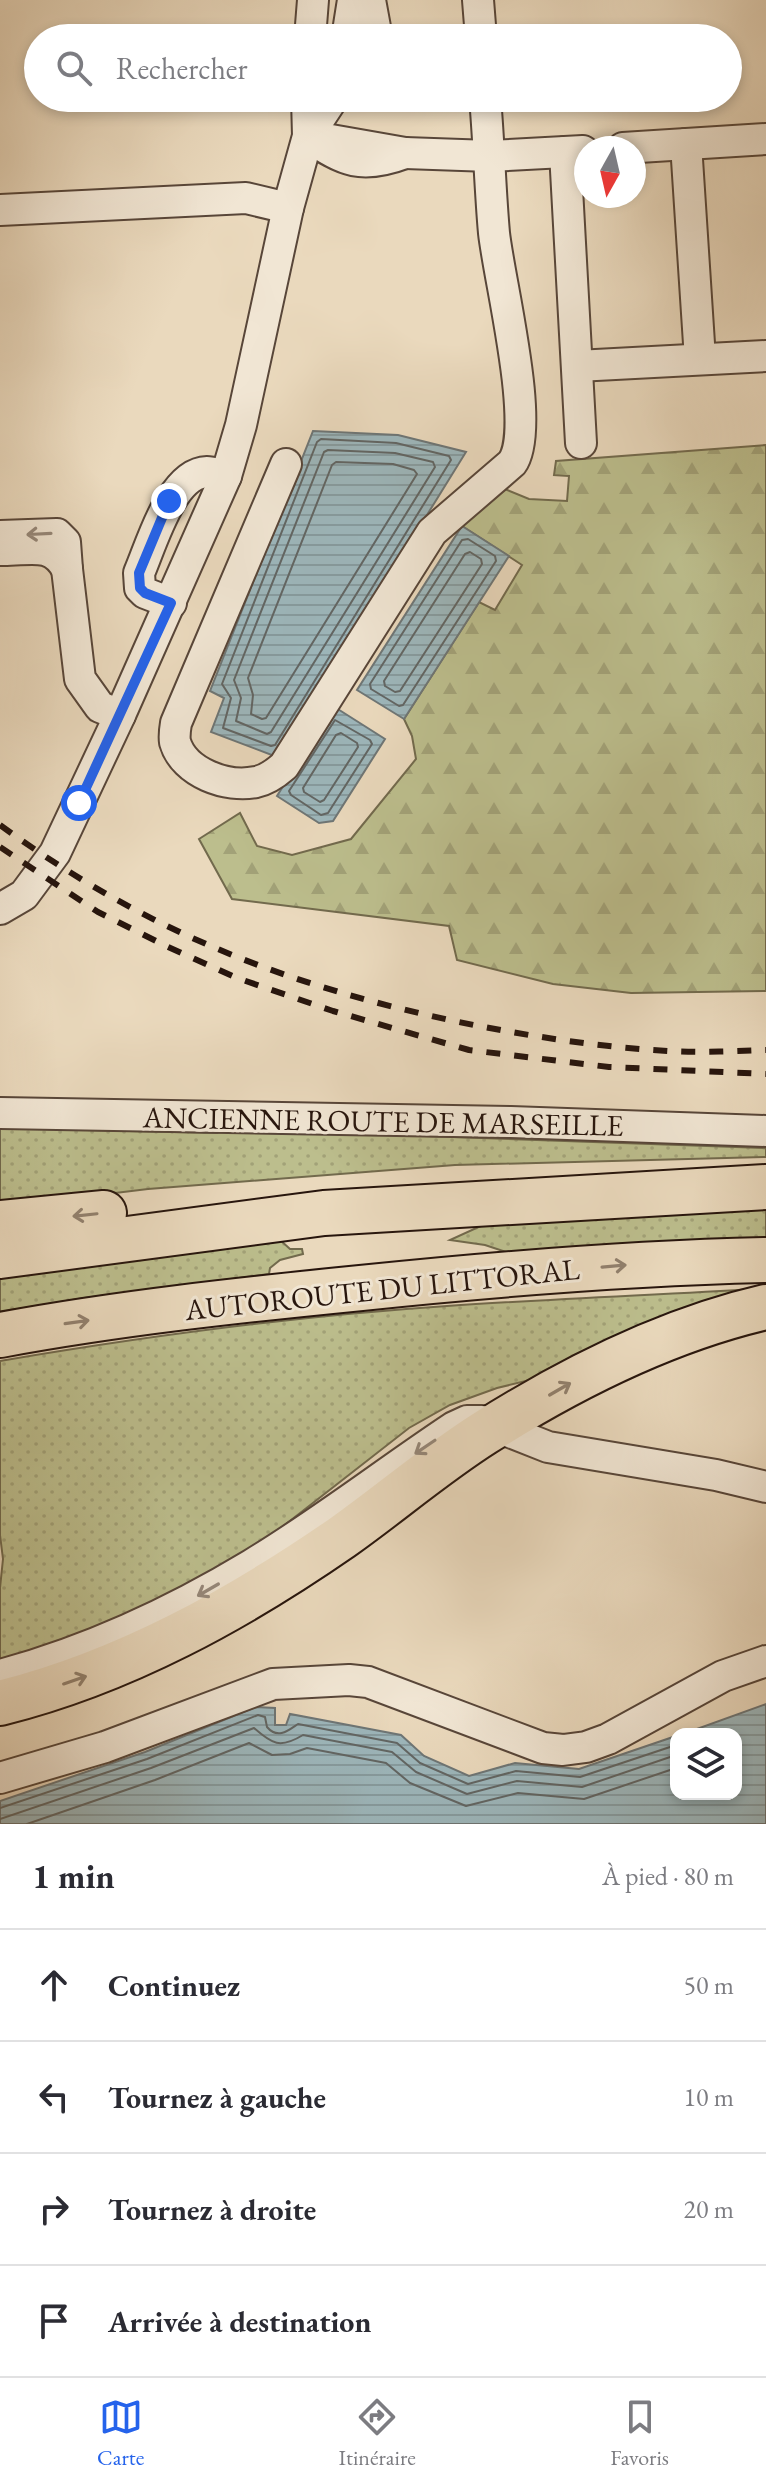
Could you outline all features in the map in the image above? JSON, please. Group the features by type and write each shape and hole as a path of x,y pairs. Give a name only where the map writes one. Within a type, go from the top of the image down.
{"highway":[{"path":"0,1223 336,1190 766,1187"},
{"path":"0,1256 324,1213 721,1188"},
{"name":"AUTOROUTE DU LITTORAL","path":"0,1335 67,1323 255,1299 410,1283 662,1262 766,1260"},
{"path":"0,1703 117,1665 232,1607 341,1538 494,1428 586,1374 652,1344 766,1307"}],"street":[{"path":"311,24 313,0"},
{"path":"349,24 353,0"},
{"path":"370,0 374,24"},
{"path":"478,0 480,24"},
{"path":"0,909 24,895 55,853 226,476 241,425 288,208 308,136 307,112"},
{"path":"308,136 324,112"},
{"path":"286,464 176,723 174,740 196,771 232,782 257,782 284,766 432,532 518,455 521,444 519,399 494,234 486,112"},
{"path":"308,136 335,155 356,162 385,161 405,153 490,156 574,151"},
{"path":"646,147 766,139"},
{"path":"686,144 700,359"},
{"path":"0,210 246,198 288,208"},
{"path":"576,208 577,366 581,443"},
{"path":"577,366 766,356"},
{"path":"171,603 145,593 139,580 139,573 169,501 187,480 200,473 226,476"},
{"path":"0,536 57,534 65,542 80,679 100,707 120,715"},
{"path":"0,550 50,550 67,569"},
{"name":"ANCIENNE ROUTE DE MARSEILLE","path":"0,1113 511,1122 766,1131"},
{"path":"0,1675 121,1633 194,1598 254,1563 467,1421 482,1421 548,1447 716,1475 766,1487"},
{"path":"0,1778 105,1747 256,1689 286,1682 368,1682 543,1748 563,1750 586,1747 608,1739 723,1676 766,1661"}],"green space":[{"path":"766,445 766,991 631,993 553,984 457,960 449,926 232,899 199,839 240,813 257,846 292,855 351,839 416,759 412,736 404,719 479,602 495,610 522,565 462,526 500,487 529,499 567,501 569,476 554,475 556,461"},
{"path":"0,1128 217,1133 227,1129 766,1148 766,1157 455,1165 148,1189 0,1207"},
{"path":"766,1206 766,1241 506,1252 485,1245 450,1240 496,1219"},
{"path":"279,1239 290,1249 302,1249 303,1254 280,1260 270,1268 269,1274 0,1312 0,1277"},
{"path":"766,1286 766,1295 563,1372 497,1388 450,1405 409,1428 254,1549 119,1625 0,1666 3,1559 0,1535 0,1361 166,1335 335,1315"}],"water":[{"path":"313,431 398,435 466,452 277,757 211,732 224,698 210,691"},
{"path":"462,526 509,556 404,719 357,690"},
{"path":"333,706 385,739 333,821 319,823 277,796"},
{"path":"766,1704 766,1824 0,1824 0,1801 145,1752 256,1707 275,1708 275,1725 286,1725 290,1714 401,1735 424,1756 469,1776 515,1763 579,1769 670,1738 670,1800 742,1800 742,1728 700,1728"}],"railway":[{"path":"0,825 54,862 163,924 275,971 334,991 459,1022 563,1040 669,1051 766,1050"},
{"path":"0,847 98,912 168,947 237,978 333,1011 469,1050 609,1067 766,1074"}],"route":[{"path":"79,803 171,603 145,593 140,588 139,580 139,573 169,501"}]}
